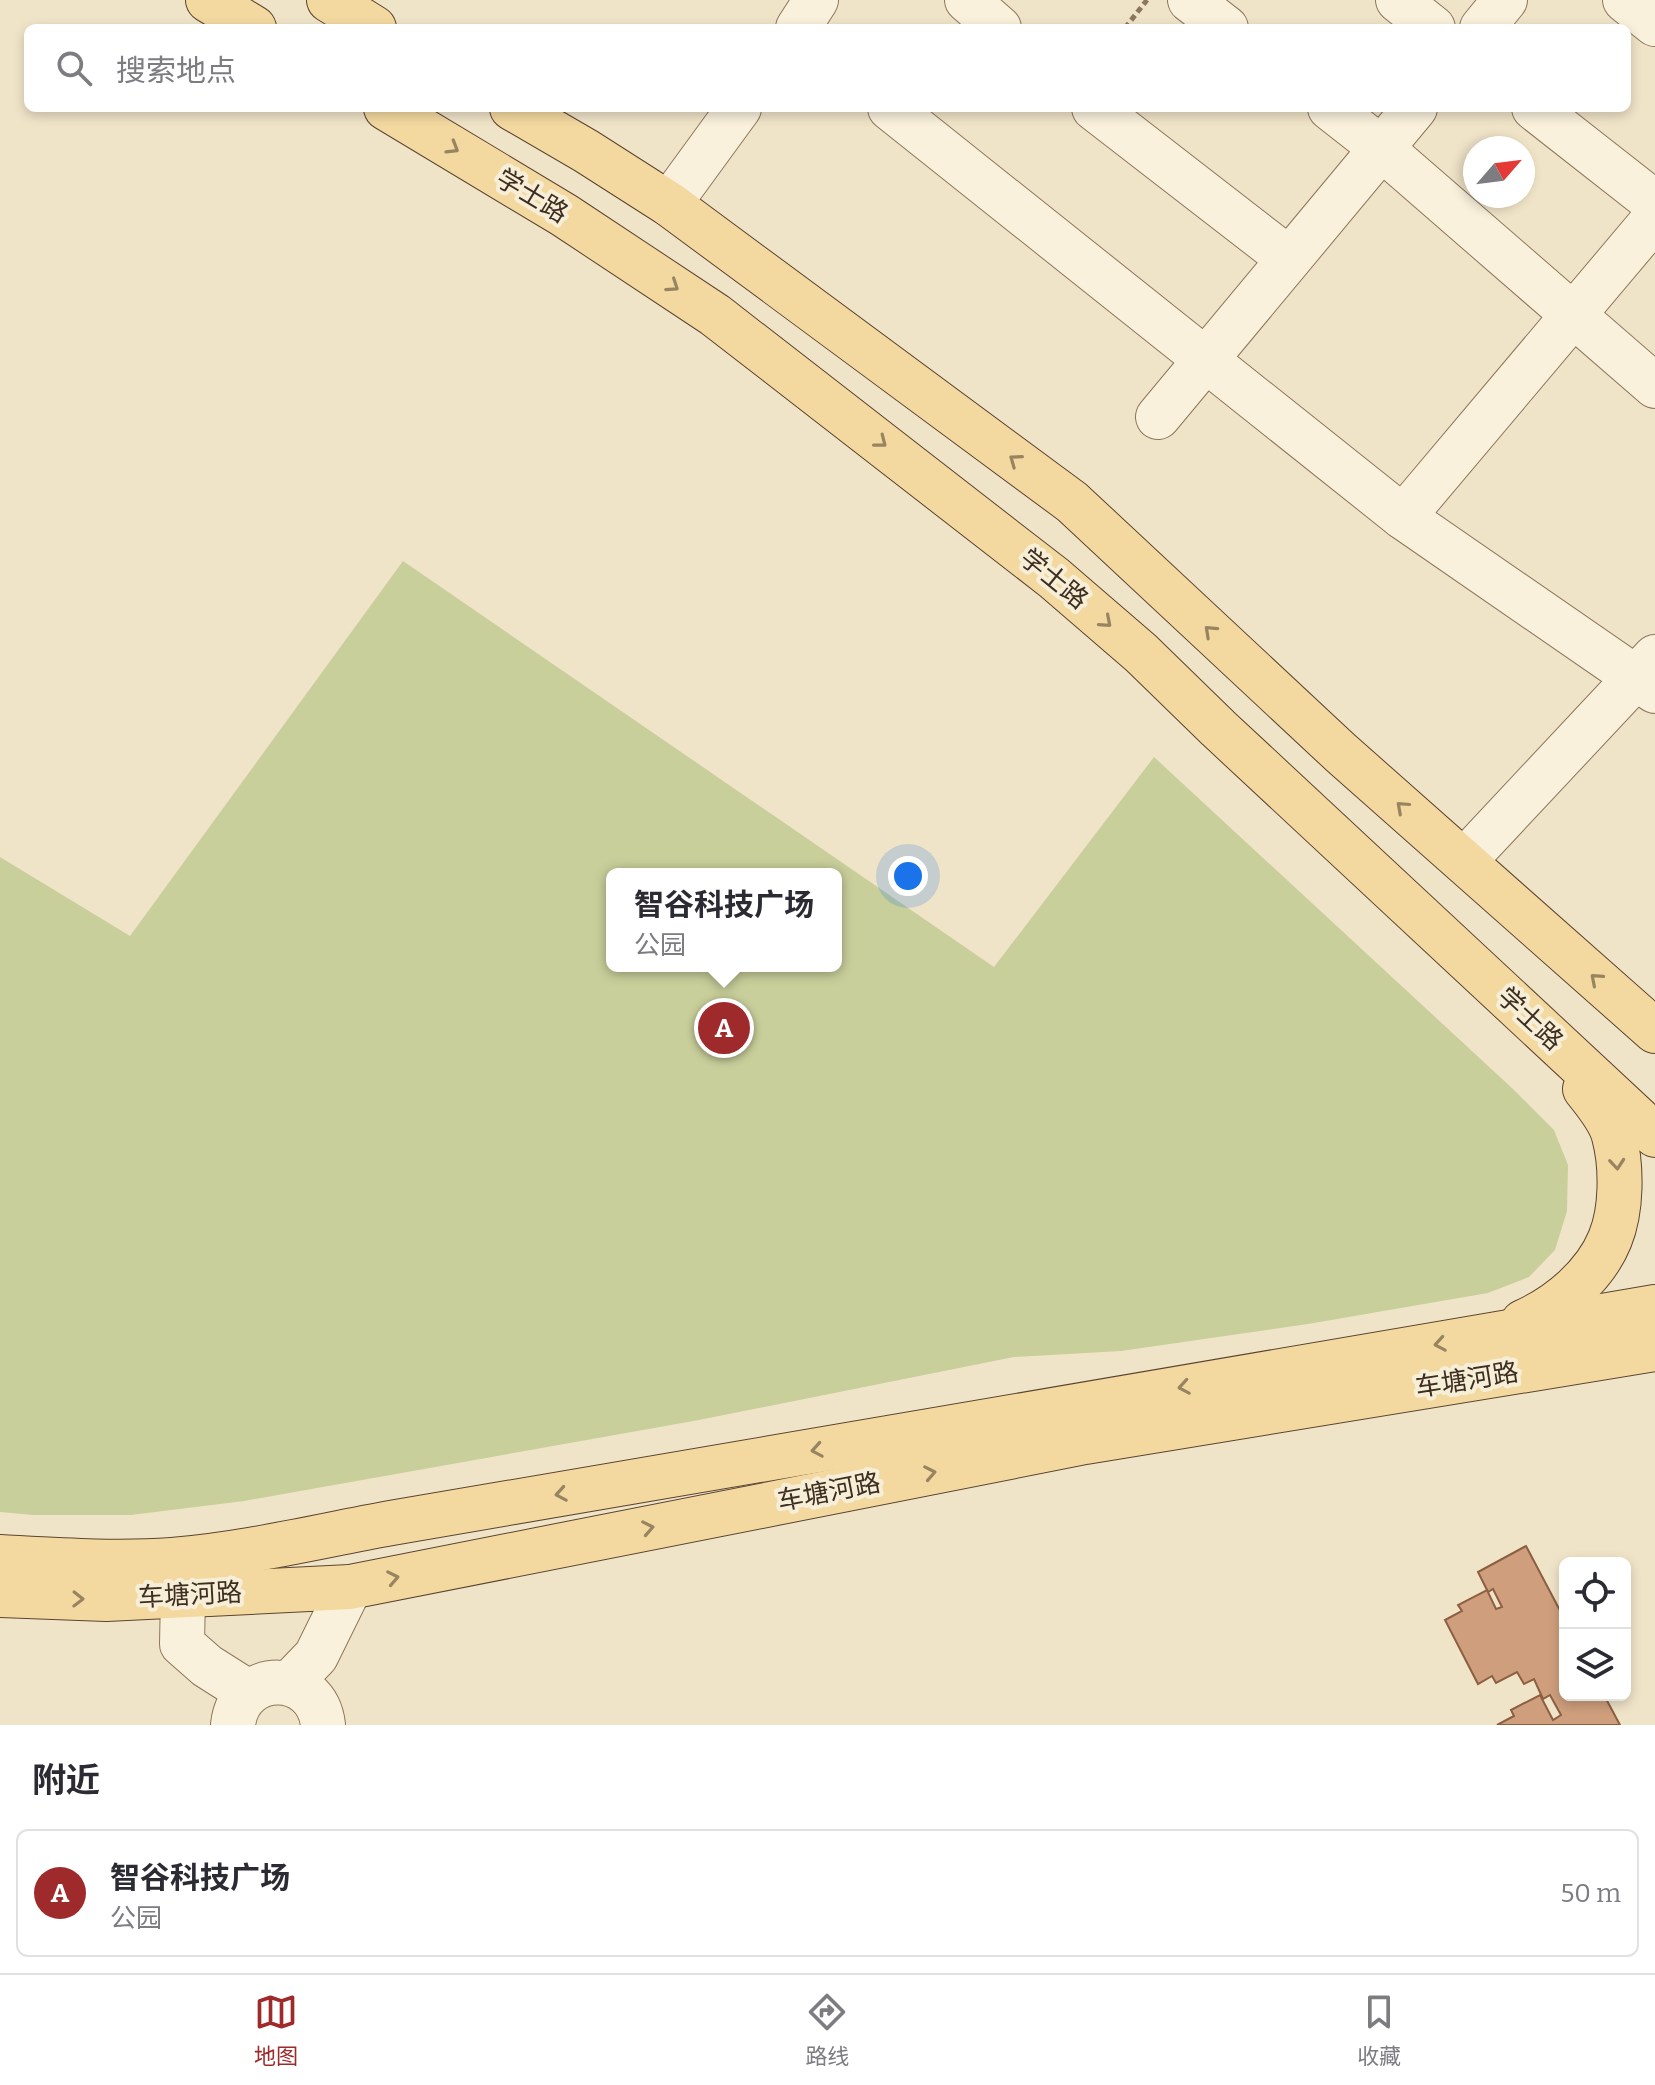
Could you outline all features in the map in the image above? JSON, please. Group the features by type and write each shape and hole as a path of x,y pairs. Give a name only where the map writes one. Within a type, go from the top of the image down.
{"main road":[{"path":"208,0 247,24"},
{"path":"329,0 368,24"},
{"name":"学士路","path":"393,112 564,215 715,315 1054,578 1141,653 1655,1135"},
{"path":"519,112 669,204 1072,502 1341,753 1655,1031"},
{"path":"1497,1334 1535,1317 1562,1300 1589,1272 1610,1239 1618,1201 1614,1133 1597,1104 1538,1026"},
{"name":"车塘河路","path":"0,1557 66,1561 172,1560 242,1551 406,1520 1655,1307"},
{"name":"车塘河路","path":"0,1595 106,1599 350,1587 1085,1442 1655,1349"},
{"path":"1606,1357 1655,1360"}],"street":[{"path":"801,24 816,0"},
{"path":"967,0 994,24"},
{"path":"1190,0 1221,24"},
{"path":"1398,0 1428,24"},
{"path":"1485,24 1505,0"},
{"path":"1625,0 1655,24"},
{"path":"669,204 736,112"},
{"path":"895,112 1403,517 1649,674 1464,861"},
{"path":"1099,112 1289,259"},
{"path":"1335,112 1381,148 1655,386"},
{"path":"1158,417 1412,112"},
{"path":"1539,112 1655,203"},
{"path":"1403,517 1655,218"},
{"path":"257,1700 316,1656 350,1587"},
{"path":"183,1596 182,1644 207,1666 257,1700 304,1690 315,1701 323,1725"}],"path":[{"path":"1128,24 1147,0"}],"green space":[{"path":"403,561 994,967 1154,757 1554,1130 1568,1165 1567,1211 1555,1250 1529,1277 1488,1293 1308,1324 1121,1351 1014,1357 699,1420 244,1501 131,1515 0,1512 0,857 130,936"}],"building":[{"path":"1526,1546 1559,1609 1559,1701 1607,1701 1620,1725 1497,1725 1514,1716 1511,1710 1540,1695 1553,1720 1561,1715 1550,1695 1543,1699 1534,1679 1524,1684 1517,1672 1496,1683 1492,1676 1478,1684 1445,1620 1462,1611 1458,1605 1487,1590 1478,1572","holes":["1493,1589 1502,1607 1496,1609 1488,1592"]}],"place":[{"name":"智谷科技广场","path":"724,1028"}]}
